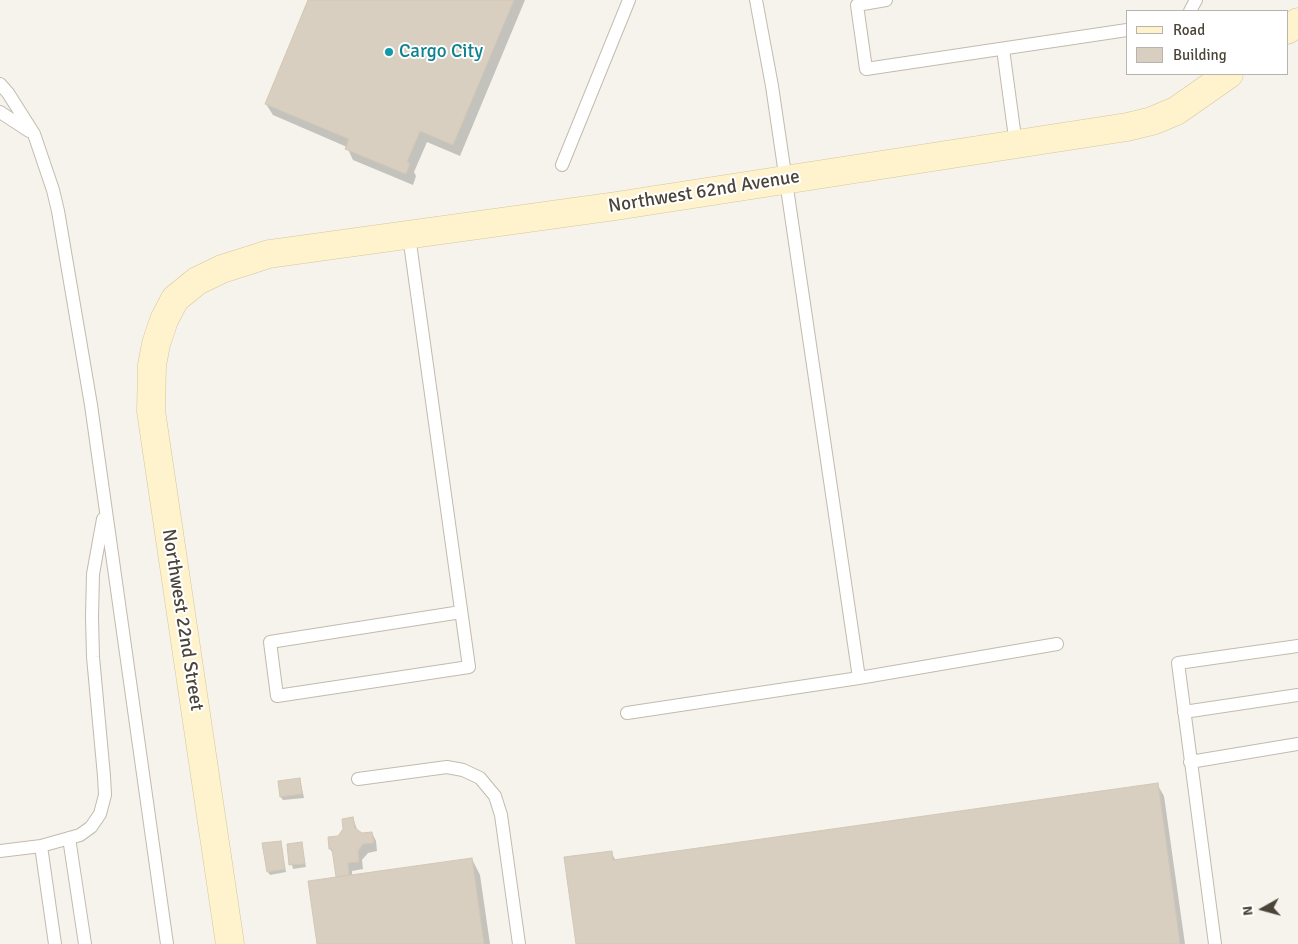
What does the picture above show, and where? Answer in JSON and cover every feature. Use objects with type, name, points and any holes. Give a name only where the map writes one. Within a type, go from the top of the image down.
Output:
[{"type":"street","name":"Northwest 62nd Avenue","points":[[175,299],[197,282],[245,260],[270,254],[409,236],[1016,145],[1152,121],[1176,111],[1228,75]]},
{"type":"street","name":"Northwest 22nd Street","points":[[175,299],[164,320],[156,344],[152,366],[151,411],[230,944]]},
{"type":"lane","points":[[562,165],[629,0]]},
{"type":"lane","points":[[756,0],[763,30],[859,678]]},
{"type":"lane","points":[[886,0],[857,5],[866,69],[1126,30]]},
{"type":"lane","points":[[1003,49],[1016,145]]},
{"type":"lane","points":[[0,84],[8,93],[34,134],[58,211],[90,396],[167,944]]},
{"type":"lane","points":[[0,112],[34,134]]},
{"type":"lane","points":[[409,236],[469,667],[277,696],[270,642],[461,612]]},
{"type":"lane","points":[[0,851],[41,846],[80,835],[91,827],[100,814],[105,795],[92,617],[93,574],[105,507]]},
{"type":"lane","points":[[627,713],[859,678],[1057,644]]},
{"type":"lane","points":[[1216,944],[1178,664],[1298,646]]},
{"type":"lane","points":[[1184,712],[1298,695]]},
{"type":"lane","points":[[1190,762],[1298,744]]},
{"type":"lane","points":[[358,778],[447,767],[463,770],[480,778],[495,796],[501,815],[519,944]]},
{"type":"lane","points":[[69,838],[85,944]]},
{"type":"lane","points":[[41,846],[54,944]]},
{"type":"building","name":"Cargo City","points":[[308,0],[514,0],[453,145],[420,131],[407,162],[410,163],[406,174],[345,149],[349,139],[265,104]]},
{"type":"building","points":[[300,778],[302,794],[280,797],[278,781]]},
{"type":"building","points":[[1158,783],[1180,944],[576,944],[564,857],[612,851],[613,860]]},
{"type":"building","points":[[353,817],[355,828],[362,833],[372,832],[374,843],[363,844],[358,851],[359,862],[348,863],[349,875],[336,877],[332,849],[329,849],[328,837],[338,836],[343,829],[342,819]]},
{"type":"building","points":[[281,841],[285,869],[267,872],[262,843]]},
{"type":"building","points":[[302,842],[305,864],[289,865],[287,844]]},
{"type":"building","points":[[472,858],[484,944],[317,944],[308,881]]},
{"type":"place","name":"Cargo City","points":[[389,52]]}]
